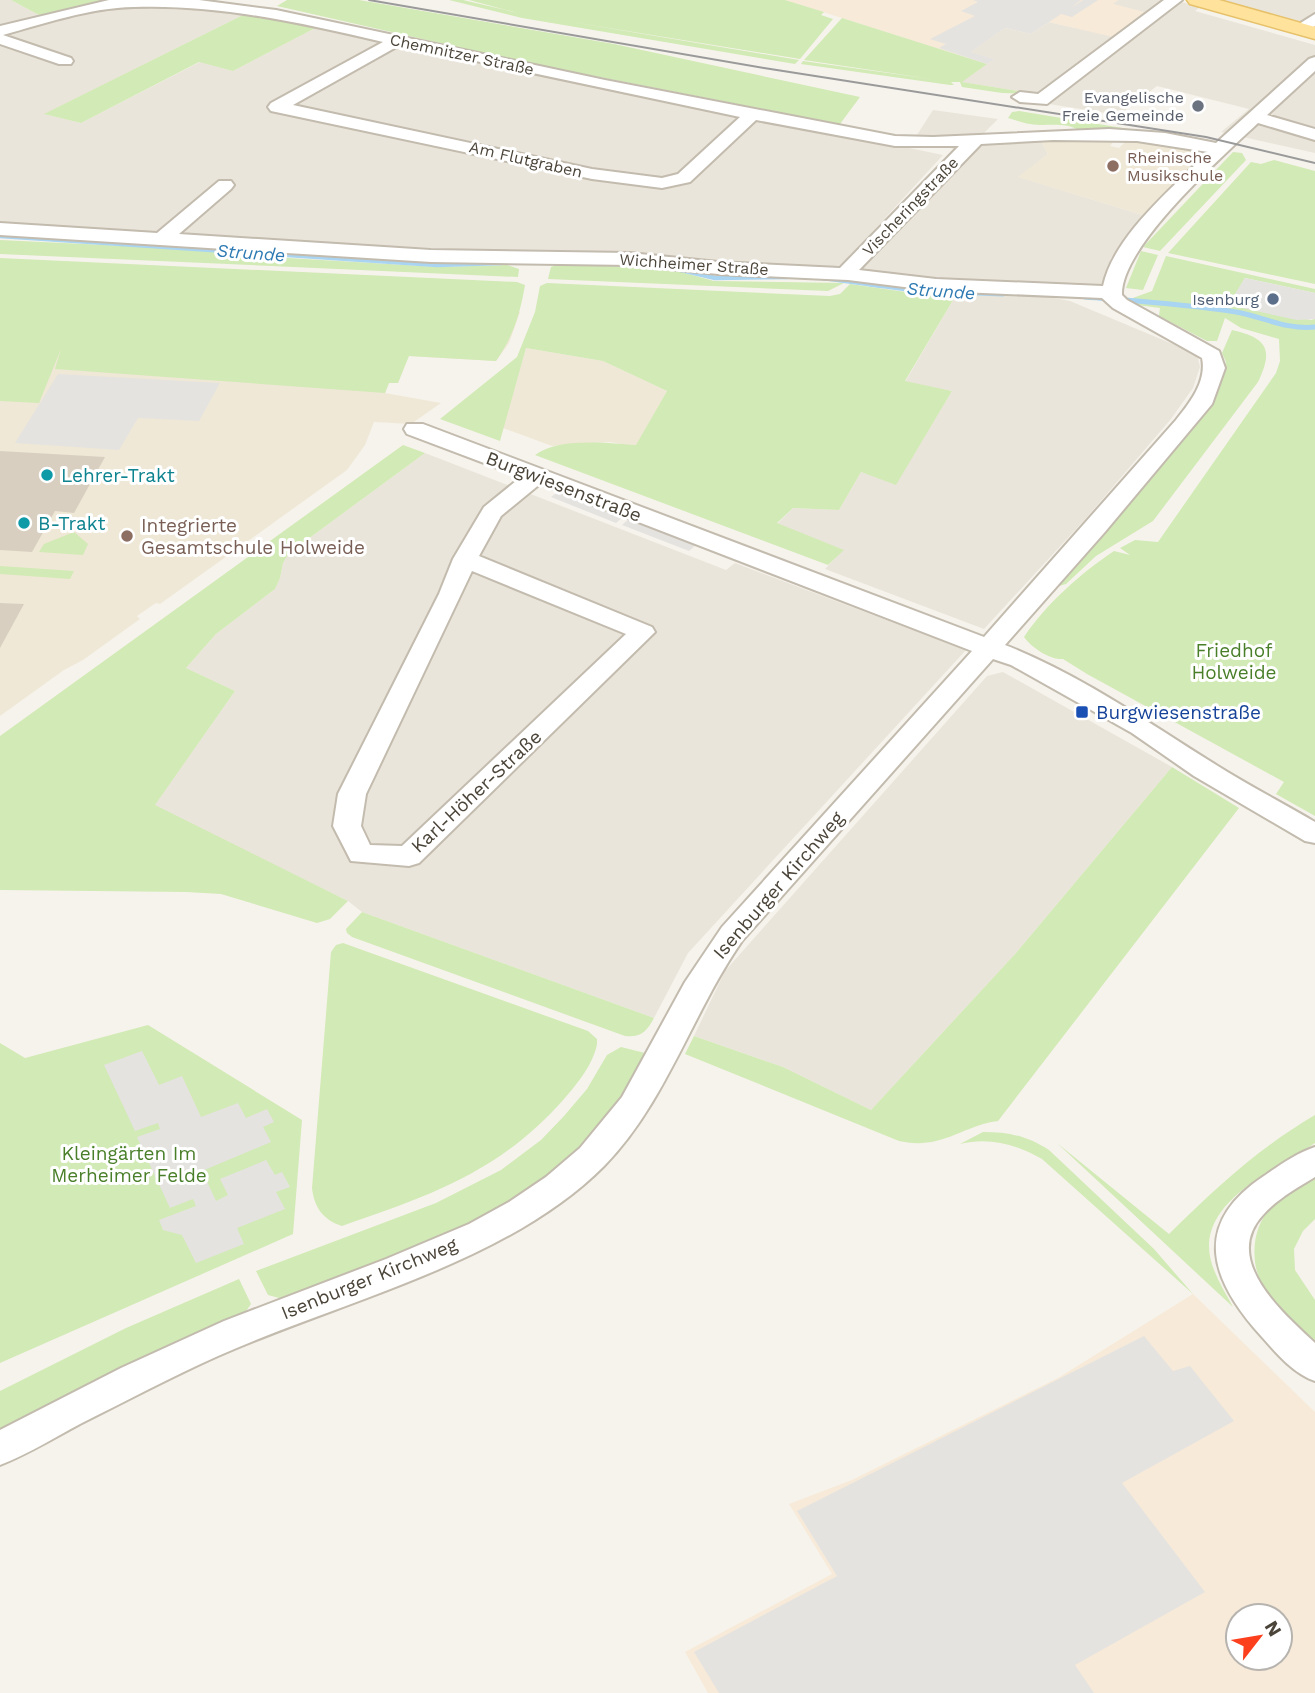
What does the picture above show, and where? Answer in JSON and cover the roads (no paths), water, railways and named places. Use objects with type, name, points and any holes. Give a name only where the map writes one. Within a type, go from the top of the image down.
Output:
[{"type":"main road","points":[[1197,0],[1310,27]]},
{"type":"street","points":[[1020,97],[1041,100],[1174,0]]},
{"type":"street","name":"Chemnitzer Straße","points":[[0,31],[90,7],[174,1],[233,5],[753,114],[895,141],[949,147],[960,153]]},
{"type":"street","points":[[0,39],[65,61]]},
{"type":"street","points":[[260,118],[398,40]]},
{"type":"street","points":[[1113,297],[1130,247],[1138,236],[1220,149],[1315,62]]},
{"type":"street","name":"Am Flutgraben","points":[[277,107],[592,174],[662,183],[684,178],[753,114]]},
{"type":"street","points":[[1255,117],[1315,135]]},
{"type":"street","name":"Chemnitzer Straße","points":[[925,143],[1122,134],[1157,137],[1220,149]]},
{"type":"street","name":"Vischeringstraße","points":[[848,274],[850,268],[960,153],[978,139]]},
{"type":"street","points":[[163,238],[225,185]]},
{"type":"street","name":"Wichheimer Straße","points":[[0,229],[436,256],[617,258],[719,268],[848,274],[936,285],[1113,297],[1206,350]]},
{"type":"street","name":"Isenburger Kirchweg","points":[[0,1448],[86,1402],[201,1348],[497,1226],[544,1196],[582,1166],[626,1118],[648,1084],[716,954],[1096,528],[1204,399],[1215,368],[1215,361],[1206,350]]},
{"type":"street","name":"Burgwiesenstraße","points":[[415,429],[1034,667],[1141,727],[1213,775],[1315,834]]},
{"type":"street","name":"Karl-Höher-Straße","points":[[465,559],[643,632],[409,856],[361,854],[347,826],[352,794],[451,594],[465,559],[492,512],[537,476]]},
{"type":"street","points":[[1315,1160],[1247,1208],[1236,1226],[1231,1249],[1236,1275],[1251,1300],[1315,1366]]},
{"type":"waterway","name":"Strunde","points":[[0,236],[437,265],[501,263]]},
{"type":"waterway","name":"Strunde","points":[[677,269],[715,278],[787,277]]},
{"type":"waterway","name":"Strunde","points":[[823,278],[883,286]]},
{"type":"waterway","name":"Strunde","points":[[870,284],[921,291],[1003,294]]},
{"type":"waterway","name":"Strunde","points":[[1085,297],[1217,309],[1285,325],[1315,327]]},
{"type":"tram line","points":[[369,0],[764,68],[1206,137],[1315,163]]},
{"type":"place","name":"Evangelische Freie Gemeinde","points":[[1198,106]]},
{"type":"place","name":"Rheinische Musikschule","points":[[1113,166]]},
{"type":"place","name":"Isenburg","points":[[1273,299]]},
{"type":"place","name":"Lehrer-Trakt","points":[[47,475]]},
{"type":"place","name":"B-Trakt","points":[[24,523]]},
{"type":"place","name":"Integrierte Gesamtschule Holweide","points":[[127,536]]},
{"type":"place","name":"Burgwiesenstraße","points":[[1082,712]]},
{"type":"park label","name":"Friedhof Holweide","points":[[1234,661]]},
{"type":"park label","name":"Kleingärten Im Merheimer Felde","points":[[129,1164]]}]
